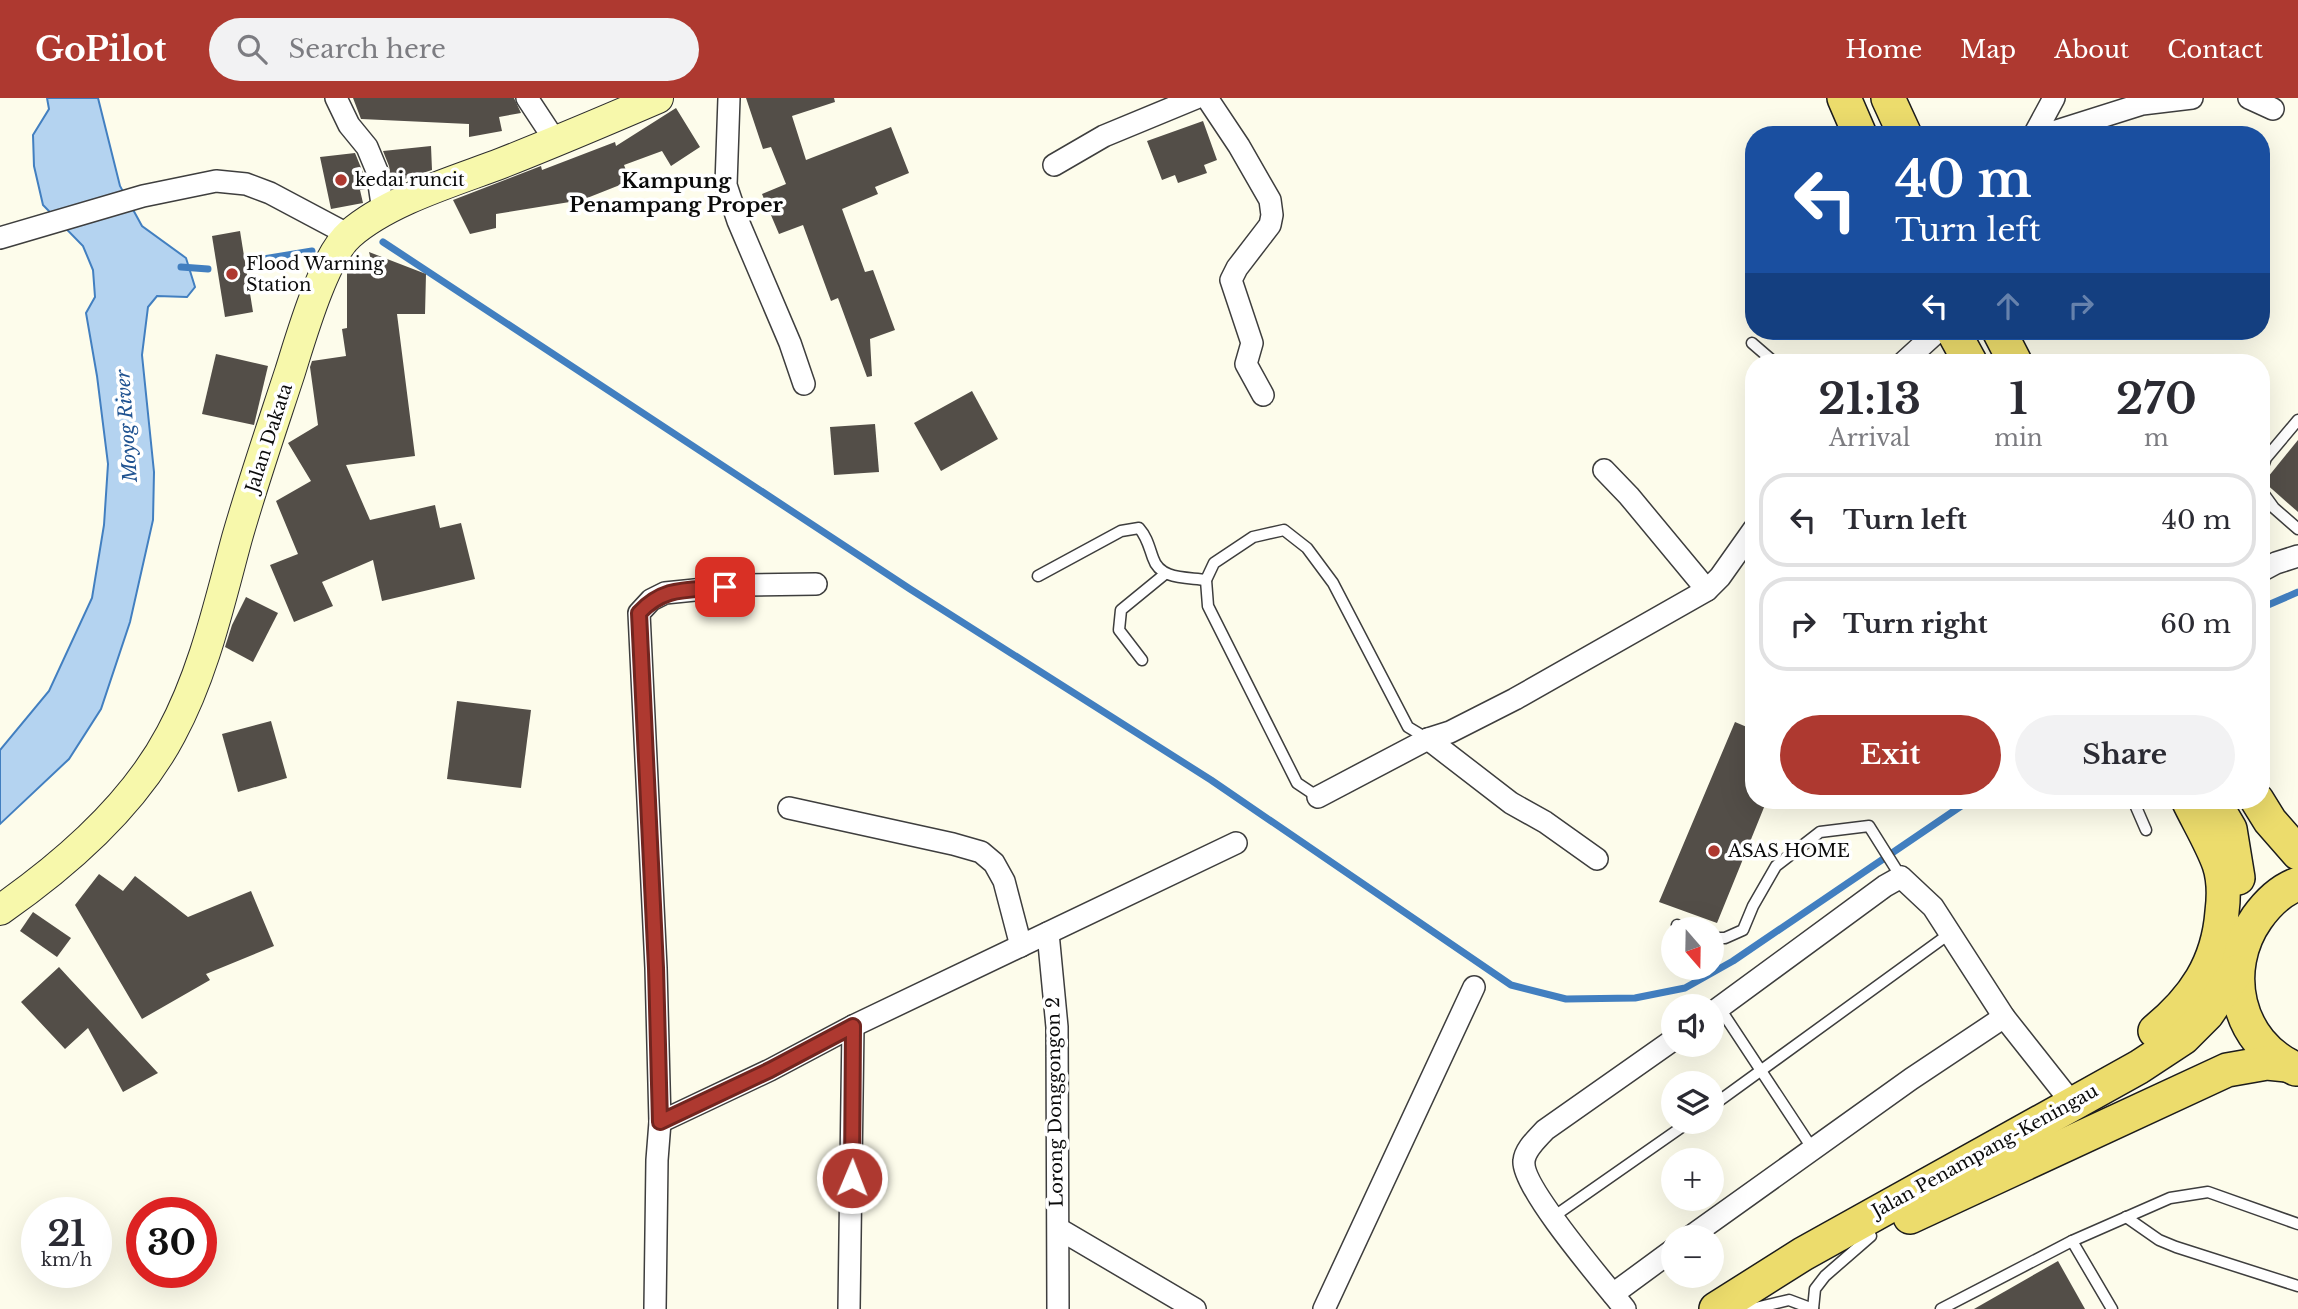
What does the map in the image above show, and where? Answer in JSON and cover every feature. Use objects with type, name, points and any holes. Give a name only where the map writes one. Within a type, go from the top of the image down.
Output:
[{"type":"main road","points":[[1844,98],[1856,126]]},
{"type":"main road","points":[[1888,98],[1901,126]]},
{"type":"main road","points":[[2270,798],[2298,830]]},
{"type":"main road","points":[[2108,1082],[2116,1059],[2156,1031],[2182,1008],[2206,974],[2220,935],[2224,890],[2219,865],[2192,809]]},
{"type":"main road","points":[[2218,809],[2230,829],[2246,933]]},
{"type":"main road","points":[[2263,809],[2298,853]]},
{"type":"main road","points":[[2292,1067],[2265,1048],[2248,1026],[2239,1000],[2236,972],[2246,933],[2266,905],[2298,884]]},
{"type":"main road","name":"Jalan Penampang-Keningau","points":[[1716,1309],[1803,1254],[2139,1067],[2183,1038],[2207,1014],[2236,972]]},
{"type":"main road","name":"Jalan Penampang-Keningau","points":[[1749,1309],[1871,1236],[2227,1070],[2267,1063],[2292,1067]]},
{"type":"street","points":[[336,98],[349,125],[368,147],[377,171],[383,211]]},
{"type":"street","points":[[527,98],[556,142]]},
{"type":"street","name":"Jalan Dakata","points":[[0,910],[43,880],[105,822],[151,767],[172,734],[200,671],[243,516],[307,319],[334,254],[349,235],[383,211],[658,98]]},
{"type":"street","points":[[729,98],[726,186],[804,384]]},
{"type":"street","points":[[1054,165],[1104,136],[1196,98]]},
{"type":"street","points":[[1208,98],[1270,200],[1272,215],[1269,225],[1231,280],[1252,343],[1246,364],[1263,395]]},
{"type":"street","points":[[2039,126],[2054,98]]},
{"type":"street","points":[[2072,126],[2142,104],[2192,98]]},
{"type":"street","points":[[2249,98],[2273,109]]},
{"type":"street","points":[[0,238],[143,196],[205,183],[246,184],[270,193],[349,235]]},
{"type":"street","points":[[1913,354],[1928,340]]},
{"type":"street","points":[[1604,470],[1707,590]]},
{"type":"street","points":[[1318,797],[1515,699],[1707,590],[1720,577],[1745,542]]},
{"type":"street","points":[[2270,566],[2298,556]]},
{"type":"street","points":[[655,1309],[660,1122],[656,968],[639,613],[651,600],[665,593],[744,585],[816,584]]},
{"type":"street","points":[[1429,740],[1511,803],[1545,822],[1597,859]]},
{"type":"street","points":[[789,808],[981,852],[994,863],[1004,881],[1020,946]]},
{"type":"street","points":[[660,1122],[770,1070],[853,1026],[1236,843]]},
{"type":"street","points":[[1724,1004],[1901,877],[1933,907],[2004,1017],[2072,1103]]},
{"type":"street","name":"Lorong Donggongon 2","points":[[1048,933],[1057,1027],[1058,1309]]},
{"type":"street","points":[[1324,1309],[1474,987]]},
{"type":"street","points":[[1706,1225],[1812,1148],[2004,1017]]},
{"type":"street","points":[[849,1309],[853,1026]]},
{"type":"street","points":[[1661,1048],[1545,1130],[1531,1144],[1523,1162],[1529,1181],[1553,1217],[1619,1302],[1661,1262]]},
{"type":"street","points":[[1059,1229],[1195,1309]]},
{"type":"lane","points":[[1752,343],[1765,354]]},
{"type":"lane","points":[[2270,453],[2298,420]]},
{"type":"lane","points":[[2270,502],[2298,529]]},
{"type":"lane","points":[[1038,576],[1121,531],[1139,528],[1146,536],[1156,566],[1165,574],[1206,580]]},
{"type":"lane","points":[[1318,797],[1297,783],[1208,606],[1206,580],[1214,563],[1253,537],[1284,530],[1307,548],[1333,583],[1408,727],[1429,740]]},
{"type":"lane","points":[[1142,660],[1119,630],[1121,610],[1165,574]]},
{"type":"lane","points":[[2137,809],[2146,830]]},
{"type":"lane","points":[[1724,938],[1743,930],[1753,905],[1776,866],[1820,832],[1870,826],[1901,877]]},
{"type":"lane","points":[[1724,1097],[1949,934]]},
{"type":"lane","points":[[1724,1021],[1812,1148]]},
{"type":"lane","points":[[1553,1217],[1672,1134]]},
{"type":"lane","points":[[1941,1309],[2072,1241],[2169,1198],[2208,1192],[2298,1224]]},
{"type":"lane","points":[[2126,1217],[2159,1240],[2176,1247],[2298,1286]]},
{"type":"lane","points":[[1749,1309],[1789,1300],[1813,1309],[1815,1289],[1825,1276],[1871,1236]]},
{"type":"lane","points":[[2072,1241],[2112,1309]]},
{"type":"water","name":"Moyog River","points":[[47,98],[98,98],[120,186],[142,226],[186,258],[195,287],[187,297],[157,296],[148,307],[142,355],[154,472],[153,520],[130,622],[101,709],[69,759],[0,824],[0,750],[49,691],[92,598],[104,525],[108,464],[86,313],[95,297],[93,270],[83,246],[43,205],[34,166],[33,135],[49,109]]},
{"type":"building","points":[[353,98],[514,98],[521,113],[499,117],[502,131],[469,137],[469,124],[361,119]]},
{"type":"building","points":[[746,98],[834,98],[835,102],[792,116],[806,160],[891,127],[909,173],[875,187],[878,194],[842,209],[865,272],[873,270],[895,330],[870,339],[872,376],[867,377],[838,298],[831,301],[803,225],[779,234],[762,194],[786,184],[771,147],[763,149]]},
{"type":"building","points":[[676,108],[700,147],[671,166],[662,151],[624,165],[630,181],[582,200],[496,214],[496,228],[470,234],[453,200],[541,166],[542,170],[615,142],[616,146]]},
{"type":"building","points":[[1203,121],[1217,160],[1204,165],[1207,173],[1178,183],[1175,175],[1162,180],[1147,141]]},
{"type":"building","points":[[431,146],[432,170],[392,183],[383,151]]},
{"type":"building","name":"kedai runcit","points":[[355,153],[364,175],[366,189],[360,190],[363,203],[331,209],[320,157]]},
{"type":"building","name":"Flood Warning Station","points":[[240,231],[253,312],[225,317],[212,236]]},
{"type":"building","points":[[369,252],[426,274],[425,314],[397,314],[415,456],[346,465],[370,520],[435,505],[440,528],[461,523],[475,579],[382,601],[373,560],[322,582],[333,606],[294,622],[270,565],[298,554],[276,501],[311,481],[288,443],[318,425],[310,367],[312,361],[346,356],[342,329],[347,328],[347,270],[372,264]]},
{"type":"building","points":[[216,354],[268,366],[254,425],[202,414]]},
{"type":"building","points":[[972,391],[998,439],[941,471],[914,423]]},
{"type":"building","points":[[875,424],[879,472],[834,475],[830,427]]},
{"type":"building","points":[[2298,440],[2298,512],[2270,487],[2270,475]]},
{"type":"building","points":[[246,597],[278,613],[253,662],[225,647]]},
{"type":"building","points":[[457,701],[531,710],[521,788],[447,779]]},
{"type":"building","points":[[271,721],[287,778],[238,792],[222,734]]},
{"type":"building","name":"ASAS HOME","points":[[1735,722],[1745,726],[1745,809],[1763,809],[1719,917],[1700,917],[1659,902]]},
{"type":"building","points":[[99,874],[123,891],[135,876],[188,917],[251,891],[274,946],[206,974],[210,980],[142,1019],[75,905]]},
{"type":"building","points":[[33,912],[71,938],[57,957],[20,931]]},
{"type":"building","points":[[59,967],[158,1073],[123,1092],[88,1028],[65,1049],[21,1002]]},
{"type":"building","points":[[2058,1261],[2085,1309],[1974,1309]]},
{"type":"waterway","points":[[383,242],[910,589],[1211,780],[1511,985],[1566,999],[1635,998],[1685,988],[1733,961],[1957,809]]},
{"type":"waterway","points":[[251,261],[312,251]]},
{"type":"waterway","points":[[181,267],[208,269]]},
{"type":"waterway","points":[[2270,604],[2298,592]]},
{"type":"place","name":"kedai runcit","points":[[341,180]]},
{"type":"place","name":"Flood Warning Station","points":[[232,274]]},
{"type":"place","name":"ASAS HOME","points":[[1714,851]]},
{"type":"district","name":"Kampung Penampang Proper","points":[[676,193]]},
{"type":"route","points":[[725,587],[665,593],[651,600],[639,613],[656,968],[660,1122],[770,1070],[853,1026],[852,1178]]}]
